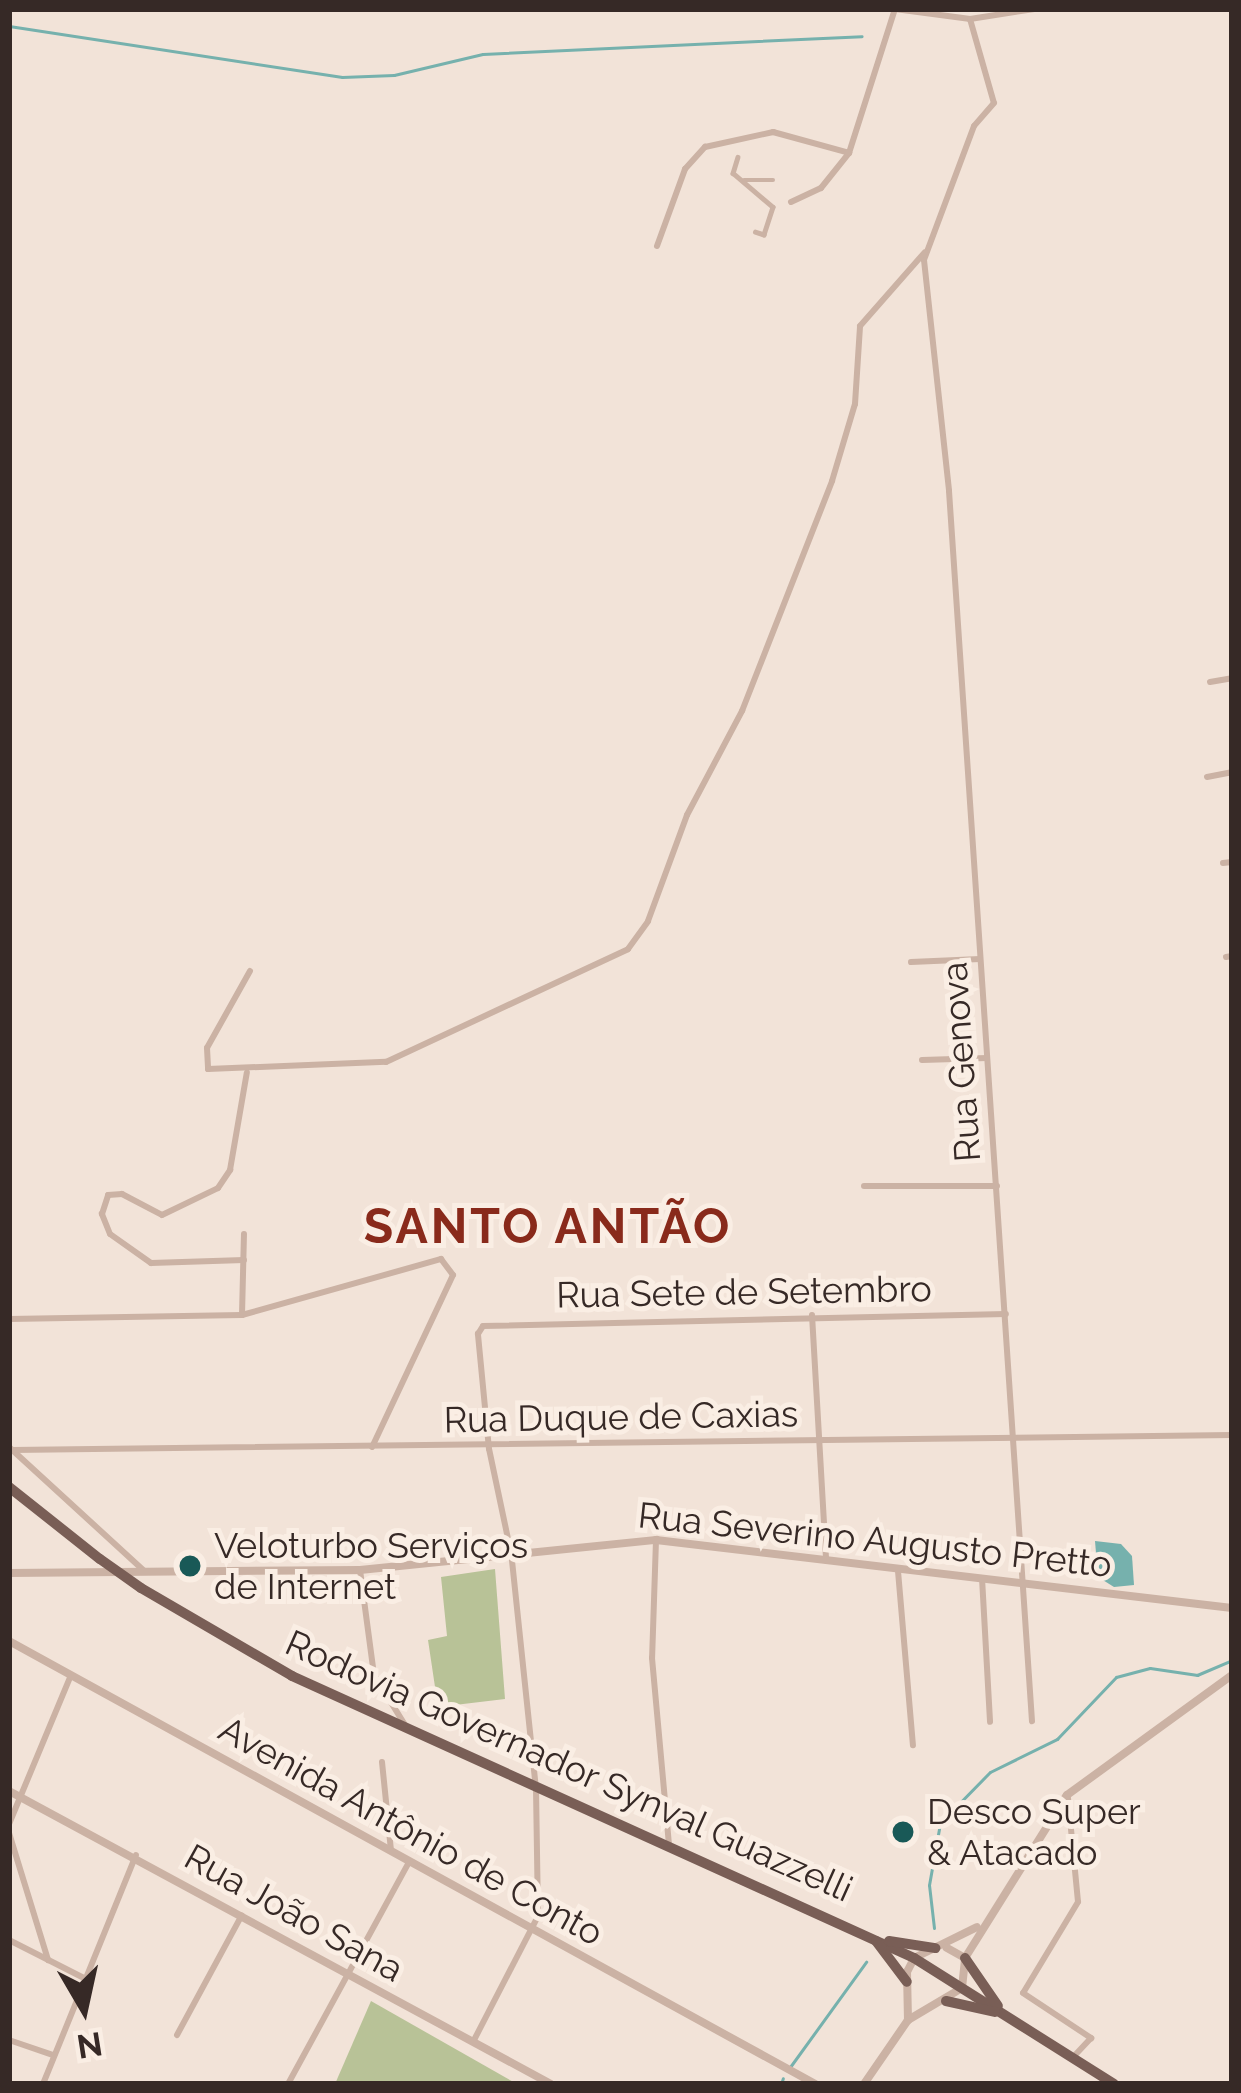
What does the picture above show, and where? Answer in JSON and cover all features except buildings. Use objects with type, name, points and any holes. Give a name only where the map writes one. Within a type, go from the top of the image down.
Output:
[{"type":"main road","name":"Rodovia Governador Synval Guazzelli","points":[[9,1487],[141,1588],[292,1676],[963,1981],[1003,2014],[1075,2054],[1114,2084]]},
{"type":"main road","points":[[874,1938],[941,1948]]},
{"type":"main road","points":[[874,1938],[909,1986]]},
{"type":"main road","points":[[965,1958],[1003,2014]]},
{"type":"main road","points":[[942,2001],[1003,2014]]},
{"type":"street","points":[[791,202],[821,188],[849,153],[895,9],[970,19],[1034,9]]},
{"type":"street","points":[[250,971],[204,1060],[216,1071],[386,1062],[424,1050],[628,949],[648,921],[687,815],[742,711],[826,498],[855,404],[860,326],[925,252],[974,126],[994,103],[970,19]]},
{"type":"street","points":[[657,246],[685,170],[705,147],[773,132],[849,153]]},
{"type":"street","points":[[739,158],[733,173],[774,204],[764,235],[755,232]]},
{"type":"street","points":[[744,184],[773,180]]},
{"type":"street","name":"Rua Genova","points":[[925,252],[940,399],[1016,1438],[1032,1721]]},
{"type":"street","points":[[1210,682],[1232,678]]},
{"type":"street","points":[[1207,777],[1232,772]]},
{"type":"street","points":[[911,962],[980,959]]},
{"type":"street","points":[[922,1060],[987,1058]]},
{"type":"street","points":[[244,1260],[151,1263],[110,1234],[102,1214],[108,1195],[122,1194],[162,1215],[218,1188],[230,1170],[247,1072]]},
{"type":"street","points":[[864,1186],[997,1186]]},
{"type":"street","points":[[242,1316],[244,1234]]},
{"type":"street","points":[[9,1319],[242,1316],[441,1259],[453,1275],[372,1447]]},
{"type":"street","name":"Rua Sete de Setembro","points":[[489,1449],[478,1334],[484,1326],[1006,1314]]},
{"type":"street","points":[[812,1315],[826,1562]]},
{"type":"street","name":"Rua Duque de Caxias","points":[[11,1449],[489,1449],[1232,1435]]},
{"type":"street","points":[[11,1449],[146,1573]]},
{"type":"street","points":[[473,2042],[538,1929],[536,1789],[512,1552],[489,1449]]},
{"type":"street","points":[[656,1540],[652,1658],[669,1845]]},
{"type":"street","name":"Rua Severino Augusto Pretto","points":[[9,1574],[360,1570],[656,1540],[1232,1608]]},
{"type":"street","points":[[360,1570],[374,1675],[405,1726]]},
{"type":"street","points":[[898,1570],[913,1744]]},
{"type":"street","points":[[982,1578],[990,1722]]},
{"type":"street","name":"Avenida Antônio de Conto","points":[[9,1640],[538,1929],[790,2079],[815,2084]]},
{"type":"street","points":[[48,1960],[9,1829],[71,1675]]},
{"type":"street","points":[[864,2084],[908,2020],[942,2001],[963,1981],[965,1958],[979,1926],[1067,1795],[1232,1675]]},
{"type":"street","points":[[382,1762],[391,1851]]},
{"type":"street","name":"Rua João Sana","points":[[9,1791],[136,1855],[344,1974],[551,2084]]},
{"type":"street","points":[[1067,1795],[1078,1902],[1023,1993],[1091,2038],[1075,2054]]},
{"type":"street","points":[[43,2084],[136,1855]]},
{"type":"street","points":[[288,2084],[409,1862]]},
{"type":"street","points":[[177,2035],[242,1915]]},
{"type":"street","points":[[908,2020],[914,1958],[979,1926]]},
{"type":"street","points":[[9,1940],[84,1978]]},
{"type":"street","points":[[941,1948],[965,1958]]},
{"type":"street","points":[[909,1986],[942,2001]]},
{"type":"street","points":[[9,2040],[53,2055]]},
{"type":"green space","points":[[495,1569],[505,1699],[438,1707],[428,1640],[447,1636],[441,1577]]},
{"type":"green space","points":[[371,2001],[517,2084],[335,2084]]},
{"type":"water","points":[[1095,1541],[1121,1544],[1132,1556],[1134,1585],[1114,1587],[1098,1577]]},
{"type":"waterway","points":[[9,26],[342,77],[394,75],[483,54],[862,36]]},
{"type":"waterway","points":[[934,1928],[929,1885],[940,1823],[990,1772],[1057,1739],[1116,1677],[1150,1668],[1197,1675],[1232,1660]]},
{"type":"waterway","points":[[790,2067],[866,1962]]},
{"type":"waterway","points":[[781,2084],[783,2078]]},
{"type":"place","name":"Veloturbo Serviços de Internet","points":[[190,1566]]},
{"type":"place","name":"Desco Super & Atacado","points":[[903,1832]]},
{"type":"district","name":"SANTO ANTÃO","points":[[548,1227]]}]
